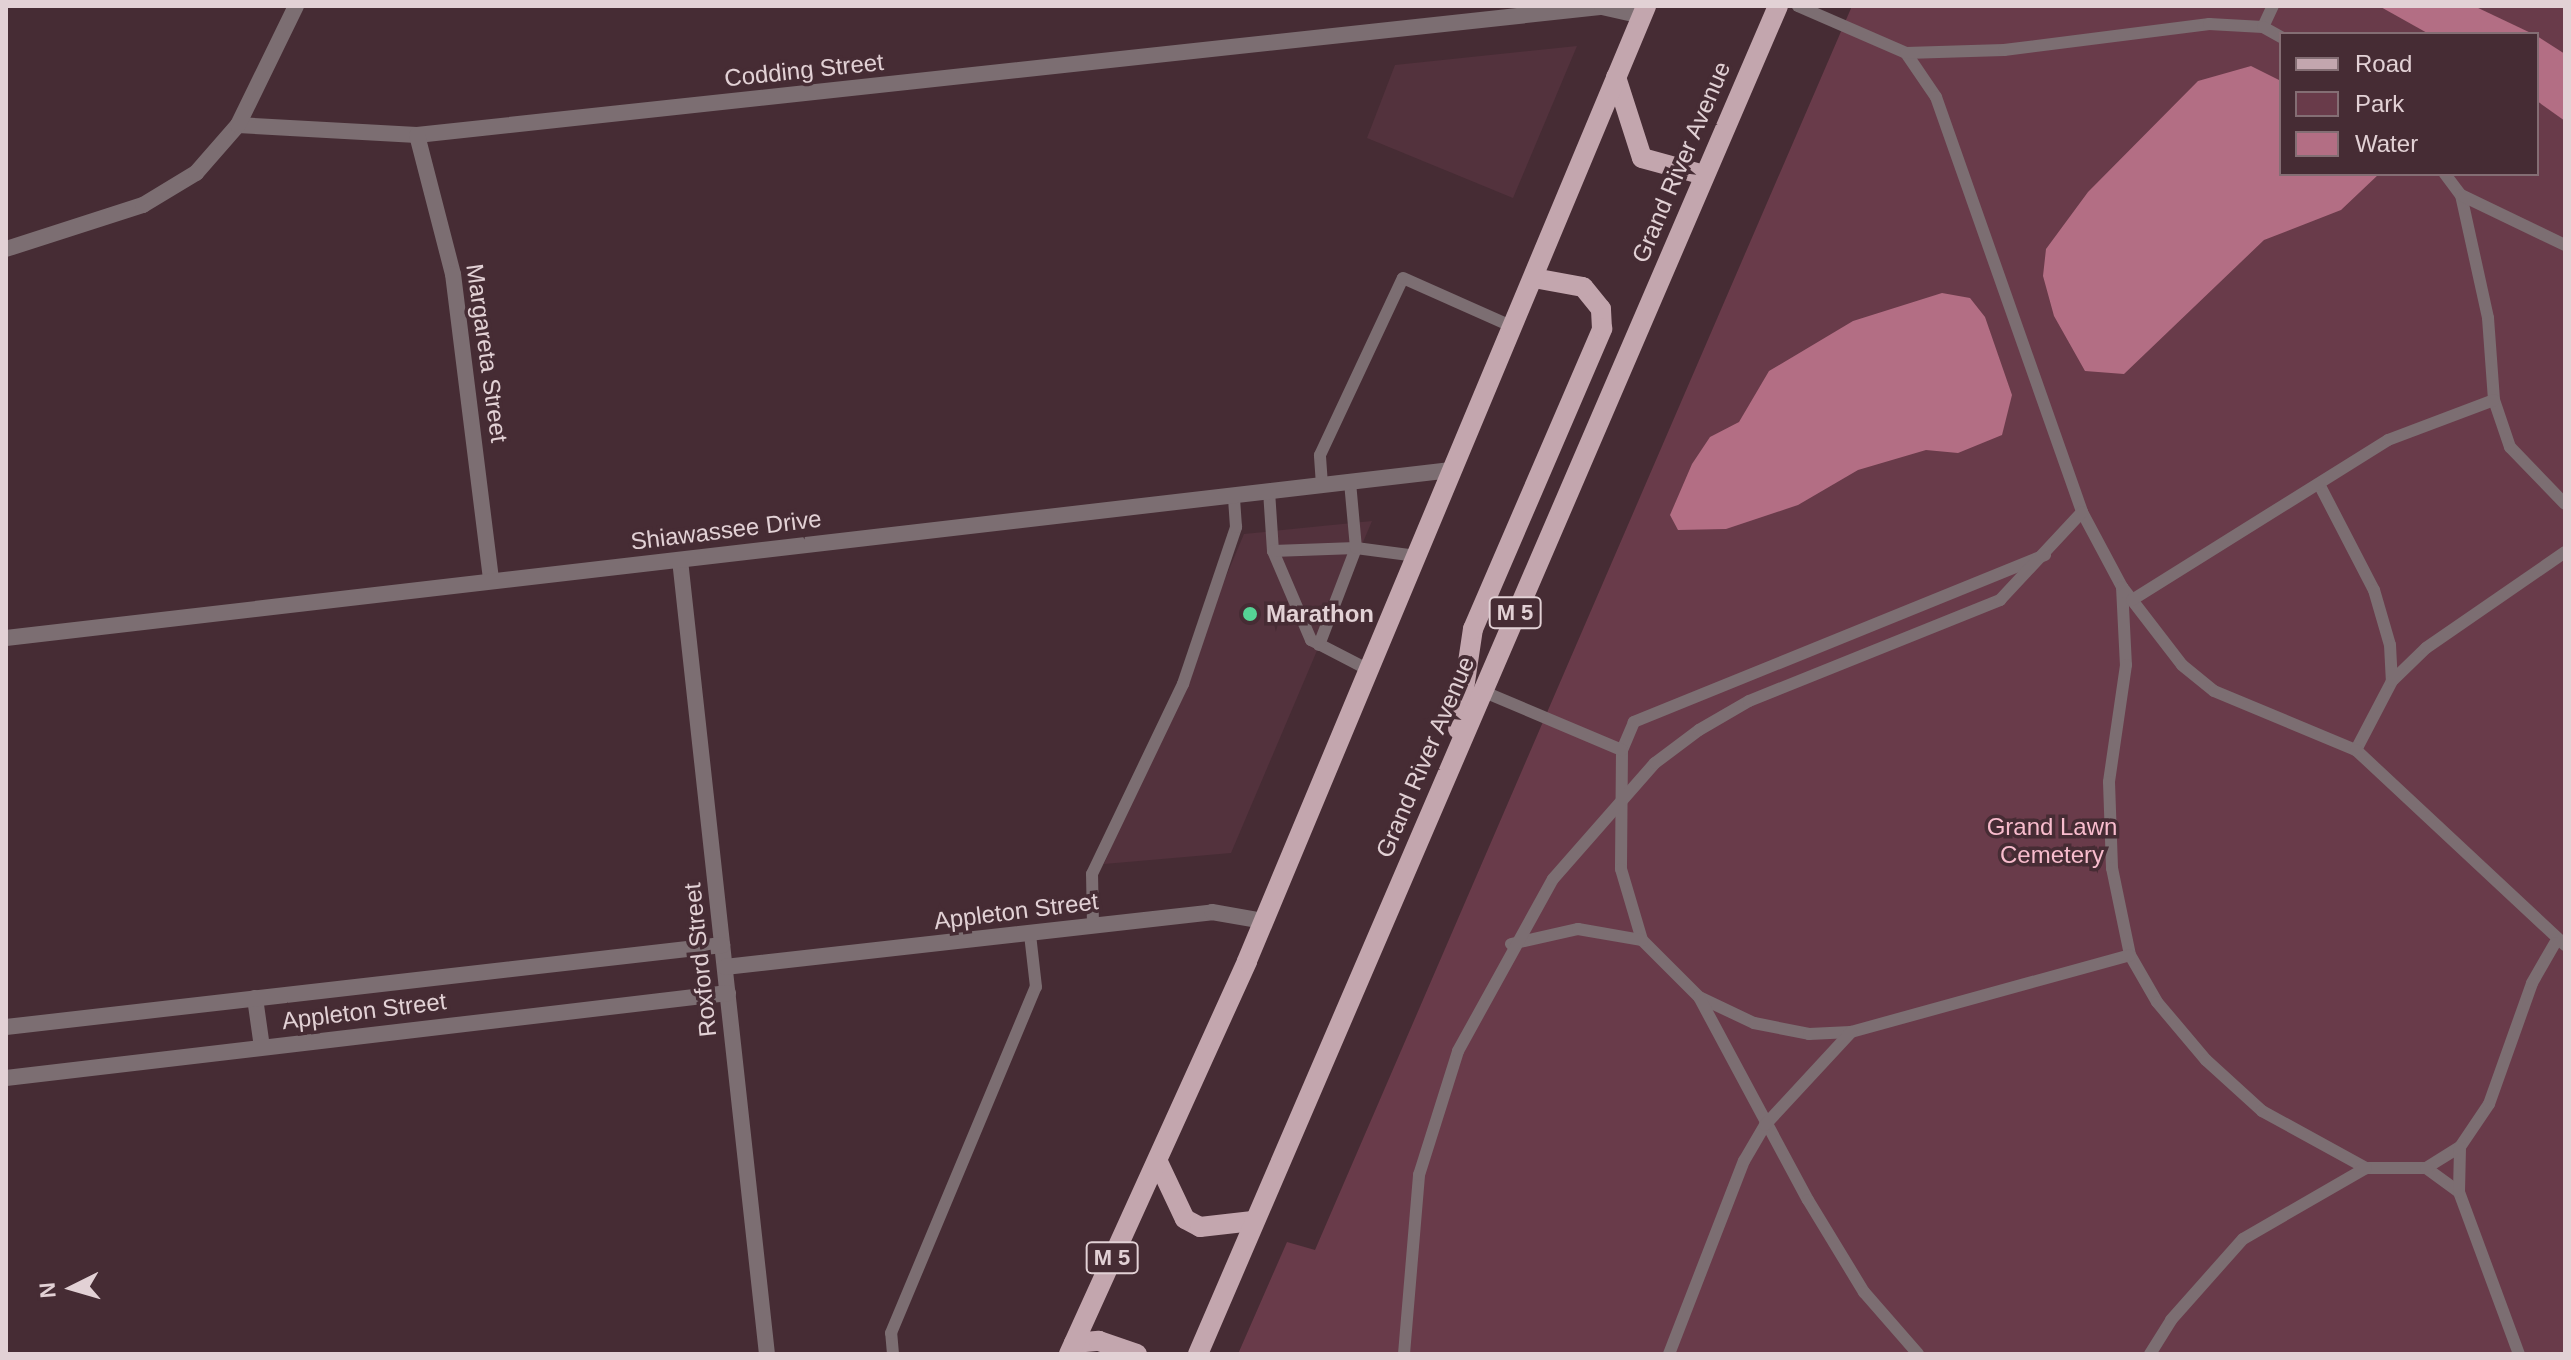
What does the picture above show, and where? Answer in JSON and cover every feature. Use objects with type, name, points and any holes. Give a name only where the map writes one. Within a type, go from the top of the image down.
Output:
[{"type":"main road","name":"Grand River Avenue","points":[[1198,1354],[1778,6]]},
{"type":"main road","name":"M 5","points":[[1071,1349],[1158,1162],[1264,921],[1644,11]]},
{"type":"main road","points":[[1616,77],[1642,158],[1704,175]]},
{"type":"main road","points":[[1454,757],[1473,629],[1602,329],[1601,309],[1583,287],[1534,278]]},
{"type":"main road","points":[[1158,1162],[1185,1219],[1200,1227],[1253,1221]]},
{"type":"main road","points":[[1071,1349],[1099,1341],[1137,1354]]},
{"type":"street","points":[[6,249],[168,193],[238,125],[296,6]]},
{"type":"street","name":"Codding Street","points":[[238,125],[313,135],[417,135],[1602,7],[1644,11]]},
{"type":"street","name":"Margareta Street","points":[[417,135],[451,261],[491,581]]},
{"type":"street","name":"Shiawassee Drive","points":[[6,638],[1451,470]]},
{"type":"street","name":"Roxford Street","points":[[680,560],[767,1354]]},
{"type":"street","name":"Appleton Street","points":[[725,967],[1212,912],[1264,921]]},
{"type":"street","name":"Appleton Street","points":[[6,1027],[722,945]]},
{"type":"street","name":"Appleton Street","points":[[6,1078],[728,993]]},
{"type":"street","points":[[255,998],[262,1047]]},
{"type":"lane","points":[[1798,6],[1906,53],[2004,50],[2143,28],[2263,27],[2279,36]]},
{"type":"lane","points":[[2263,27],[2273,6]]},
{"type":"lane","points":[[1906,53],[1936,97],[2082,512],[2122,587],[2182,665],[2214,691],[2356,750],[2433,815],[2560,944],[2532,983],[2489,1104],[2460,1147],[2426,1168],[2366,1168],[2262,1111],[2196,1049],[2130,955],[2112,868],[2109,782],[2126,665],[2122,587]]},
{"type":"lane","points":[[2447,176],[2461,195],[2488,318],[2494,400],[2510,447],[2565,504]]},
{"type":"lane","points":[[2461,195],[2565,245]]},
{"type":"lane","points":[[1322,485],[1320,455],[1403,278],[1513,327]]},
{"type":"lane","points":[[2132,600],[2388,440],[2494,400]]},
{"type":"lane","points":[[1319,645],[1356,548],[1350,482]]},
{"type":"lane","points":[[2319,484],[2374,590],[2392,681]]},
{"type":"lane","points":[[1269,491],[1273,551],[1319,645],[1369,670]]},
{"type":"lane","points":[[1093,925],[1092,874],[1183,684],[1236,527],[1234,496]]},
{"type":"lane","points":[[1404,1354],[1419,1175],[1458,1051],[1511,944],[1553,879],[1655,763],[1749,701],[2000,600],[2082,512]]},
{"type":"lane","points":[[1273,551],[1356,548],[1416,556]]},
{"type":"lane","points":[[2356,750],[2392,681],[2426,648],[2565,552]]},
{"type":"lane","points":[[1918,1354],[1864,1292],[1765,1125],[1699,997],[1642,940],[1621,869],[1622,750],[1634,722],[1664,705],[2045,555]]},
{"type":"lane","points":[[1482,691],[1622,750]]},
{"type":"lane","points":[[1511,944],[1578,929],[1642,940]]},
{"type":"lane","points":[[893,1354],[891,1333],[1036,987],[1030,934]]},
{"type":"lane","points":[[1699,997],[1754,1023],[1809,1034],[1851,1032],[2130,955]]},
{"type":"lane","points":[[1669,1354],[1765,1125],[1851,1032]]},
{"type":"lane","points":[[2460,1147],[2459,1192],[2519,1354]]},
{"type":"lane","points":[[2150,1354],[2171,1320],[2243,1239],[2366,1168]]},
{"type":"lane","points":[[2426,1168],[2459,1192]]},
{"type":"shaded area","points":[[1577,46],[1513,198],[1367,138],[1395,65]]},
{"type":"shaded area","points":[[1372,521],[1231,853],[1104,864],[1244,534]]},
{"type":"green space","name":"Grand Lawn Cemetery","points":[[1852,6],[2565,6],[2565,1354],[1238,1354],[1287,1242],[1315,1250]]},
{"type":"water","points":[[2379,6],[2474,6],[2529,32],[2425,32]]},
{"type":"water","points":[[2539,37],[2565,54],[2565,121],[2539,102]]},
{"type":"water","points":[[2251,66],[2279,80],[2279,176],[2377,176],[2341,210],[2264,240],[2124,374],[2085,371],[2054,316],[2043,276],[2046,249],[2088,192],[2198,81]]},
{"type":"water","points":[[1942,293],[1970,298],[1985,317],[2012,395],[2002,435],[1958,453],[1926,450],[1858,470],[1798,505],[1726,529],[1678,530],[1670,515],[1692,464],[1710,437],[1739,422],[1769,371],[1853,321]]},
{"type":"place","name":"Marathon","points":[[1250,614]]}]
